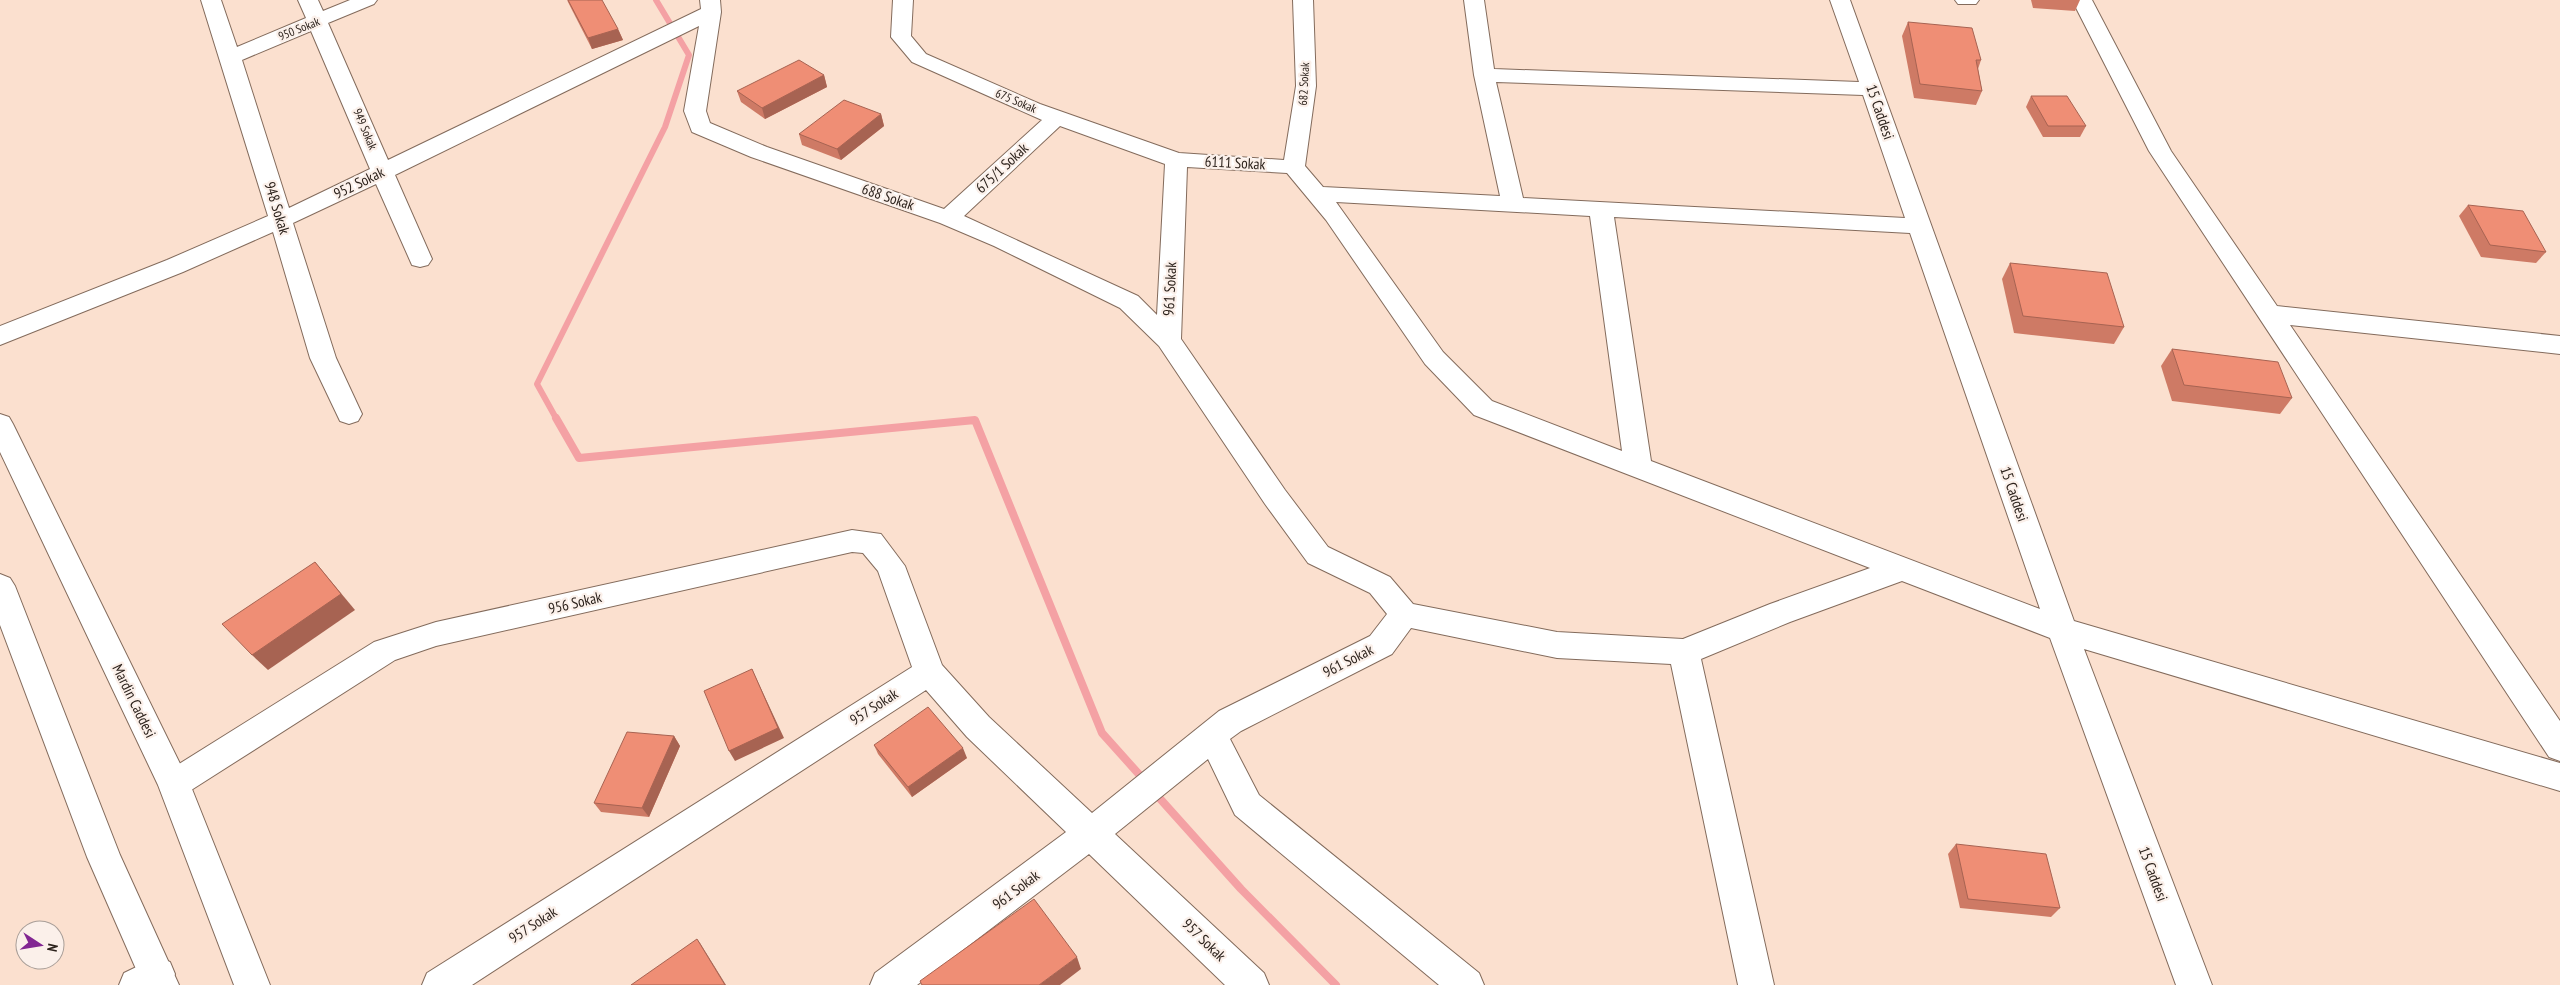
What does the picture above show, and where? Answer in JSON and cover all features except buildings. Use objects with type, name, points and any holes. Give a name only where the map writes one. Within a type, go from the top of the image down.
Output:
[{"type":"main road","name":"948 Sokak","points":[[211,0],[231,57],[323,358],[349,414]]},
{"type":"main road","name":"949 Sokak","points":[[308,0],[420,259]]},
{"type":"main road","name":"950 Sokak","points":[[231,57],[367,0]]},
{"type":"main road","name":"675 Sokak","points":[[903,0],[901,37],[919,58],[1032,109],[1176,160]]},
{"type":"main road","name":"682 Sokak","points":[[1294,166],[1306,86],[1303,0]]},
{"type":"main road","points":[[1474,0],[1484,75],[1513,204]]},
{"type":"main road","name":"15 Caddesi","points":[[1840,0],[2062,630],[2194,985]]},
{"type":"main road","points":[[2082,0],[2160,151],[2560,747]]},
{"type":"main road","name":"952 Sokak","points":[[0,336],[175,266],[310,207],[686,24],[711,6]]},
{"type":"main road","name":"688 Sokak","points":[[711,6],[695,111],[700,127],[759,152],[948,218],[1002,241],[1130,302],[1168,340]]},
{"type":"main road","points":[[1484,75],[1872,89]]},
{"type":"main road","name":"675/1 Sokak","points":[[948,218],[1056,118]]},
{"type":"main road","name":"6111 Sokak","points":[[1176,160],[1294,166]]},
{"type":"main road","name":"961 Sokak","points":[[1168,340],[1176,160]]},
{"type":"main road","points":[[1294,166],[1317,194],[1434,358],[1483,408],[2062,630],[2560,777]]},
{"type":"main road","points":[[1317,194],[1920,226]]},
{"type":"main road","points":[[1600,209],[1638,467]]},
{"type":"main road","points":[[2269,314],[2560,345]]},
{"type":"main road","points":[[1168,340],[1318,555],[1380,585],[1404,614],[1557,645],[1684,652],[1780,613],[1901,569]]},
{"type":"main road","name":"Mardin Caddesi","points":[[0,424],[174,784],[252,985]]},
{"type":"main road","name":"956 Sokak","points":[[174,784],[385,651],[436,634],[852,541],[871,542],[891,566],[929,672]]},
{"type":"main road","points":[[0,586],[152,981]]},
{"type":"main road","name":"961 Sokak","points":[[888,985],[1092,833],[1230,721],[1380,645],[1404,614]]},
{"type":"main road","points":[[1684,652],[1756,985]]},
{"type":"main road","name":"957 Sokak","points":[[440,985],[929,672],[978,727],[1251,985]]},
{"type":"main road","points":[[1203,742],[1246,805],[1466,985]]},
{"type":"waterway","points":[[557,420],[537,384],[665,127],[689,55],[656,0]]},
{"type":"waterway","points":[[556,418],[579,458],[975,420],[1102,733],[1145,781]]},
{"type":"waterway","points":[[1154,792],[1241,889],[1336,985]]}]
